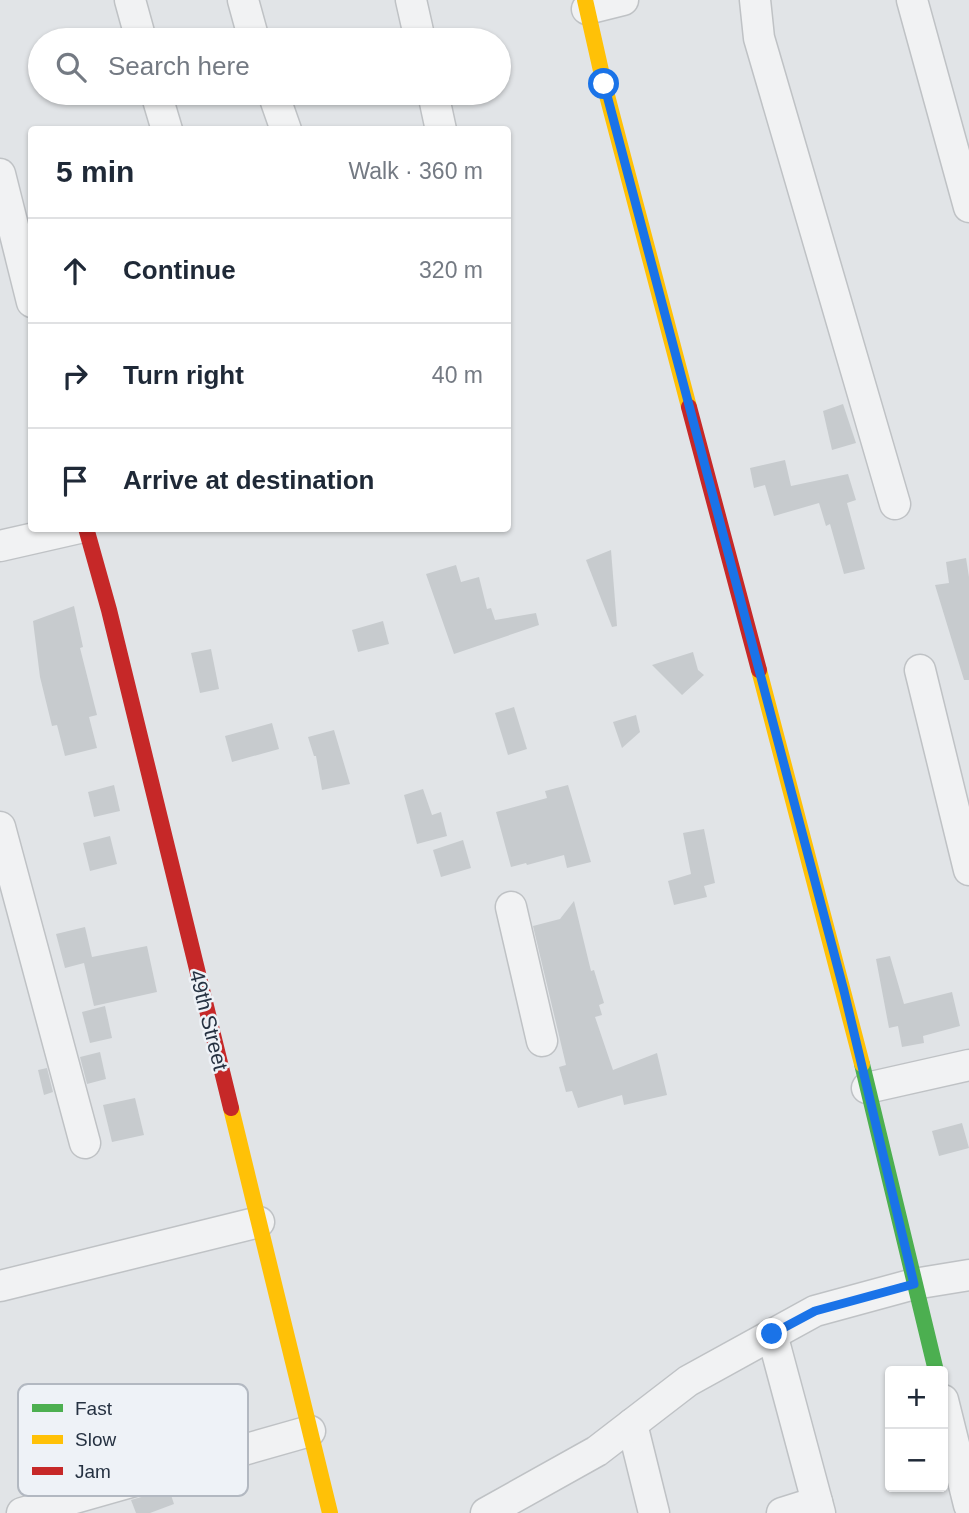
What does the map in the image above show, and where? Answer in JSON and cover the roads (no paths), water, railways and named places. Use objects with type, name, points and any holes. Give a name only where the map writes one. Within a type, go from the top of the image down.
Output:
[{"type":"street","points":[[130,0],[138,28]]},
{"type":"street","points":[[243,0],[251,28]]},
{"type":"street","points":[[411,0],[417,28]]},
{"type":"street","points":[[623,0],[586,5],[604,84],[812,869],[935,1366]]},
{"type":"street","points":[[755,0],[759,38],[895,504]]},
{"type":"street","points":[[912,0],[969,207]]},
{"type":"street","points":[[160,105],[166,126]]},
{"type":"street","points":[[277,105],[285,126]]},
{"type":"street","points":[[436,105],[440,126]]},
{"type":"street","points":[[0,174],[28,286]]},
{"type":"street","points":[[0,547],[62,532]]},
{"type":"street","name":"49th Street","points":[[87,532],[112,623],[330,1513]]},
{"type":"street","points":[[920,670],[969,870]]},
{"type":"street","points":[[0,827],[85,1143]]},
{"type":"street","points":[[511,908],[542,1041]]},
{"type":"street","points":[[867,1088],[969,1065]]},
{"type":"street","points":[[0,1286],[258,1222]]},
{"type":"street","points":[[486,1513],[597,1451],[688,1381],[815,1311],[914,1284],[969,1275]]},
{"type":"street","points":[[772,1334],[819,1508],[782,1513]]},
{"type":"street","points":[[948,1420],[969,1505]]},
{"type":"street","points":[[632,1424],[654,1513]]},
{"type":"street","points":[[248,1449],[310,1431]]},
{"type":"street","points":[[22,1513],[82,1496]]}]
